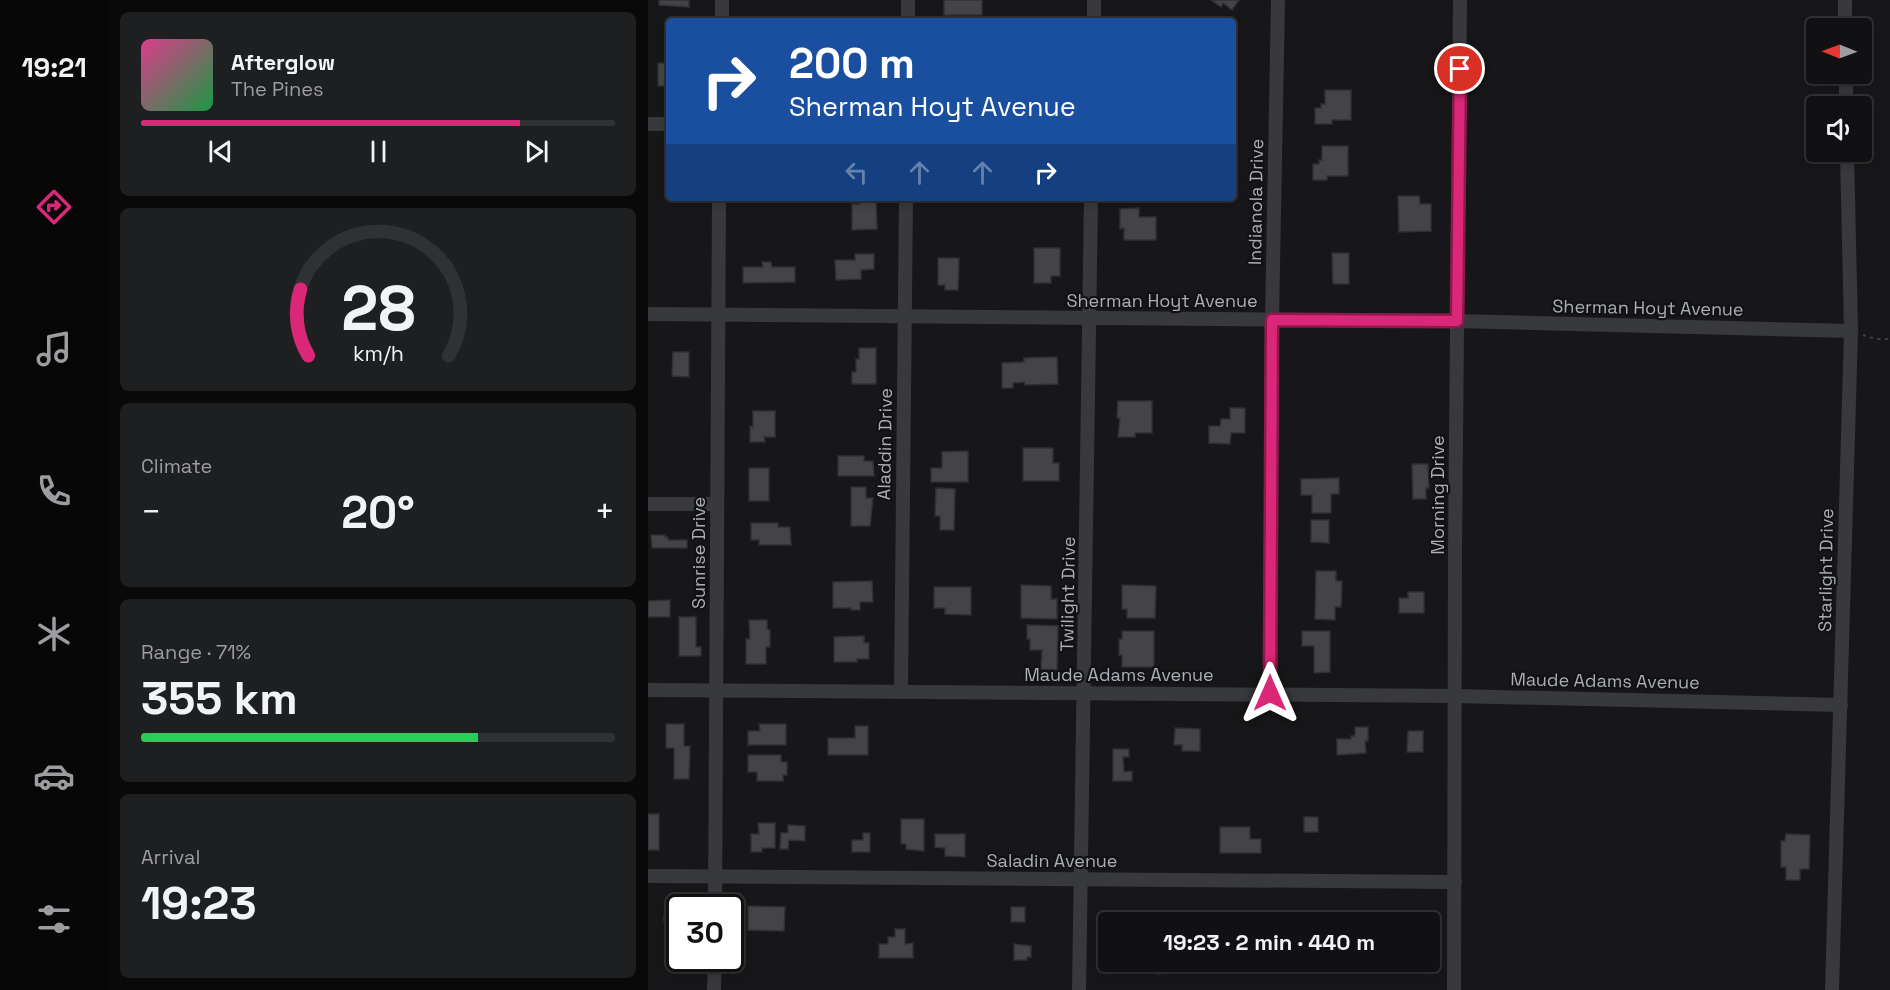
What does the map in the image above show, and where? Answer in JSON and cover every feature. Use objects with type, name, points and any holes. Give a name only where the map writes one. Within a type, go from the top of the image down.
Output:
[{"type":"street","points":[[722,0],[722,18]]},
{"type":"street","points":[[908,0],[908,18]]},
{"type":"street","points":[[1094,0],[1094,18]]},
{"type":"street","name":"Indianola Drive","points":[[1270,693],[1272,320],[1278,0]]},
{"type":"street","name":"Morning Drive","points":[[1454,990],[1460,0]]},
{"type":"street","points":[[1845,0],[1845,18]]},
{"type":"street","points":[[648,124],[666,124]]},
{"type":"street","name":"Starlight Drive","points":[[1832,990],[1851,331],[1847,162]]},
{"type":"street","name":"Sunrise Drive","points":[[715,894],[719,201]]},
{"type":"street","name":"Aladdin Drive","points":[[901,691],[906,201]]},
{"type":"street","name":"Twilight Drive","points":[[1078,990],[1091,201]]},
{"type":"street","name":"Sherman Hoyt Avenue","points":[[648,314],[1457,321],[1851,331]]},
{"type":"street","points":[[648,504],[716,504]]},
{"type":"street","name":"Maude Adams Avenue","points":[[648,690],[1270,693],[1841,705]]},
{"type":"street","name":"Saladin Avenue","points":[[648,876],[1455,882]]},
{"type":"street","points":[[714,990],[715,972]]},
{"type":"path","points":[[1851,331],[1875,339],[1890,339]]},
{"type":"building","points":[[659,0],[689,0],[689,7],[659,5]]},
{"type":"building","points":[[944,0],[982,0],[982,15],[944,15]]},
{"type":"building","points":[[1211,0],[1239,0],[1232,10],[1223,3],[1221,7]]},
{"type":"building","points":[[658,63],[666,63],[666,86],[658,86]]},
{"type":"building","points":[[1325,90],[1351,90],[1351,120],[1332,120],[1332,124],[1315,124],[1315,108],[1321,108],[1321,104],[1325,104]]},
{"type":"building","points":[[1322,146],[1348,146],[1348,176],[1327,176],[1327,180],[1313,180],[1313,164],[1319,164],[1319,160],[1322,160]]},
{"type":"building","points":[[1398,196],[1419,196],[1420,204],[1431,204],[1431,231],[1399,232]]},
{"type":"building","points":[[860,201],[876,201],[877,229],[852,230],[852,204],[860,204]]},
{"type":"building","points":[[1139,208],[1139,217],[1156,217],[1156,240],[1124,240],[1124,228],[1120,229],[1120,209]]},
{"type":"building","points":[[1034,248],[1060,248],[1060,276],[1051,276],[1051,283],[1034,283]]},
{"type":"building","points":[[1332,253],[1349,253],[1349,284],[1333,284]]},
{"type":"building","points":[[855,254],[874,254],[874,269],[861,270],[861,279],[836,280],[835,260],[855,260]]},
{"type":"building","points":[[938,258],[959,258],[958,290],[945,290],[945,285],[938,285]]},
{"type":"building","points":[[762,262],[771,262],[772,267],[795,267],[795,282],[743,283],[743,267],[763,267]]},
{"type":"building","points":[[859,348],[876,348],[876,384],[852,384],[852,372],[856,372]]},
{"type":"building","points":[[673,352],[689,352],[689,377],[672,376]]},
{"type":"building","points":[[1057,357],[1058,384],[1025,385],[1024,382],[1013,383],[1013,388],[1002,388],[1002,363],[1024,362],[1024,358]]},
{"type":"building","points":[[1118,401],[1152,401],[1152,433],[1135,433],[1135,437],[1118,437],[1120,418],[1117,418]]},
{"type":"building","points":[[1230,408],[1245,408],[1245,433],[1231,433],[1230,444],[1209,443],[1209,426],[1220,426],[1221,419],[1230,419]]},
{"type":"building","points":[[753,411],[775,411],[775,437],[764,437],[765,442],[750,442]]},
{"type":"building","points":[[1023,448],[1053,448],[1053,463],[1059,463],[1059,481],[1023,481]]},
{"type":"building","points":[[968,451],[968,482],[931,482],[931,468],[942,468],[942,452]]},
{"type":"building","points":[[838,456],[864,456],[864,461],[873,461],[874,476],[838,476]]},
{"type":"building","points":[[1412,464],[1428,464],[1429,488],[1426,488],[1426,499],[1413,499]]},
{"type":"building","points":[[749,468],[769,468],[769,501],[749,501]]},
{"type":"building","points":[[1339,478],[1339,494],[1331,494],[1331,513],[1312,513],[1312,495],[1301,495],[1301,479]]},
{"type":"building","points":[[851,487],[866,487],[866,498],[873,498],[870,526],[851,526]]},
{"type":"building","points":[[936,488],[955,489],[954,530],[940,530],[940,516],[935,516]]},
{"type":"building","points":[[1311,520],[1329,520],[1329,543],[1311,542]]},
{"type":"building","points":[[751,523],[778,523],[778,527],[790,527],[791,545],[759,545],[759,540],[751,540]]},
{"type":"building","points":[[651,535],[665,535],[668,540],[687,540],[687,548],[652,548]]},
{"type":"building","points":[[1316,571],[1336,571],[1336,581],[1342,581],[1341,607],[1335,607],[1335,620],[1315,619]]},
{"type":"building","points":[[872,581],[873,602],[860,602],[860,610],[833,608],[833,582]]},
{"type":"building","points":[[1021,585],[1051,586],[1051,599],[1057,599],[1057,619],[1021,618]]},
{"type":"building","points":[[1122,585],[1156,586],[1155,618],[1127,618],[1127,609],[1122,609]]},
{"type":"building","points":[[934,587],[971,587],[971,615],[945,614],[945,608],[934,608]]},
{"type":"building","points":[[1408,592],[1424,592],[1424,613],[1399,613],[1399,598],[1408,598]]},
{"type":"building","points":[[670,600],[670,617],[648,617],[648,601]]},
{"type":"building","points":[[679,617],[696,617],[696,647],[701,647],[701,656],[679,656]]},
{"type":"building","points":[[749,620],[767,620],[767,629],[770,630],[770,647],[766,647],[766,664],[746,664],[746,639],[750,639]]},
{"type":"building","points":[[1027,625],[1058,626],[1057,670],[1041,669],[1042,650],[1030,650]]},
{"type":"building","points":[[1122,631],[1154,631],[1154,667],[1122,667],[1119,639],[1122,639]]},
{"type":"building","points":[[1302,631],[1330,631],[1330,672],[1314,673],[1314,646],[1302,646]]},
{"type":"building","points":[[864,636],[864,643],[869,643],[869,659],[857,659],[857,662],[834,662],[834,637]]},
{"type":"building","points":[[666,724],[684,724],[684,746],[690,746],[689,779],[674,779],[674,748],[666,748]]},
{"type":"building","points":[[759,724],[786,724],[786,745],[748,745],[748,731],[760,731]]},
{"type":"building","points":[[855,726],[868,726],[868,755],[828,755],[828,738],[855,738]]},
{"type":"building","points":[[1355,727],[1368,727],[1368,741],[1365,741],[1366,753],[1337,755],[1337,739],[1351,739],[1351,736],[1355,736]]},
{"type":"building","points":[[1175,728],[1200,729],[1200,751],[1182,751],[1182,745],[1174,745]]},
{"type":"building","points":[[1408,731],[1423,731],[1423,752],[1407,752]]},
{"type":"building","points":[[1113,749],[1129,749],[1129,757],[1123,757],[1124,772],[1132,771],[1132,781],[1113,781]]},
{"type":"building","points":[[748,755],[781,755],[781,762],[787,762],[787,775],[783,775],[783,781],[757,781],[757,772],[748,772]]},
{"type":"building","points":[[648,814],[659,814],[659,850],[648,850]]},
{"type":"building","points":[[1304,817],[1318,817],[1318,832],[1304,832]]},
{"type":"building","points":[[901,819],[924,819],[924,851],[906,849],[906,844],[901,844]]},
{"type":"building","points":[[758,823],[775,823],[775,848],[762,848],[762,852],[751,852],[751,834],[759,834]]},
{"type":"building","points":[[788,825],[805,826],[805,841],[789,840],[788,849],[780,849],[781,833],[788,833]]},
{"type":"building","points":[[1220,827],[1250,827],[1250,839],[1261,839],[1261,853],[1220,853]]},
{"type":"building","points":[[863,833],[870,833],[870,852],[852,852],[852,840],[863,840]]},
{"type":"building","points":[[935,834],[965,834],[965,857],[945,856],[945,848],[935,847]]},
{"type":"building","points":[[1786,834],[1810,835],[1809,869],[1800,869],[1800,880],[1786,880],[1786,867],[1781,867],[1781,841],[1785,841]]},
{"type":"building","points":[[748,906],[785,907],[784,931],[748,930]]},
{"type":"building","points":[[1011,907],[1025,907],[1025,922],[1011,922]]},
{"type":"building","points":[[895,929],[905,929],[905,944],[913,943],[913,958],[879,958],[879,944],[888,944],[888,937],[895,937]]},
{"type":"building","points":[[1014,944],[1031,946],[1031,957],[1027,957],[1027,960],[1014,960]]},
{"type":"route","points":[[1270,693],[1272,320],[1457,321],[1460,69]]}]
